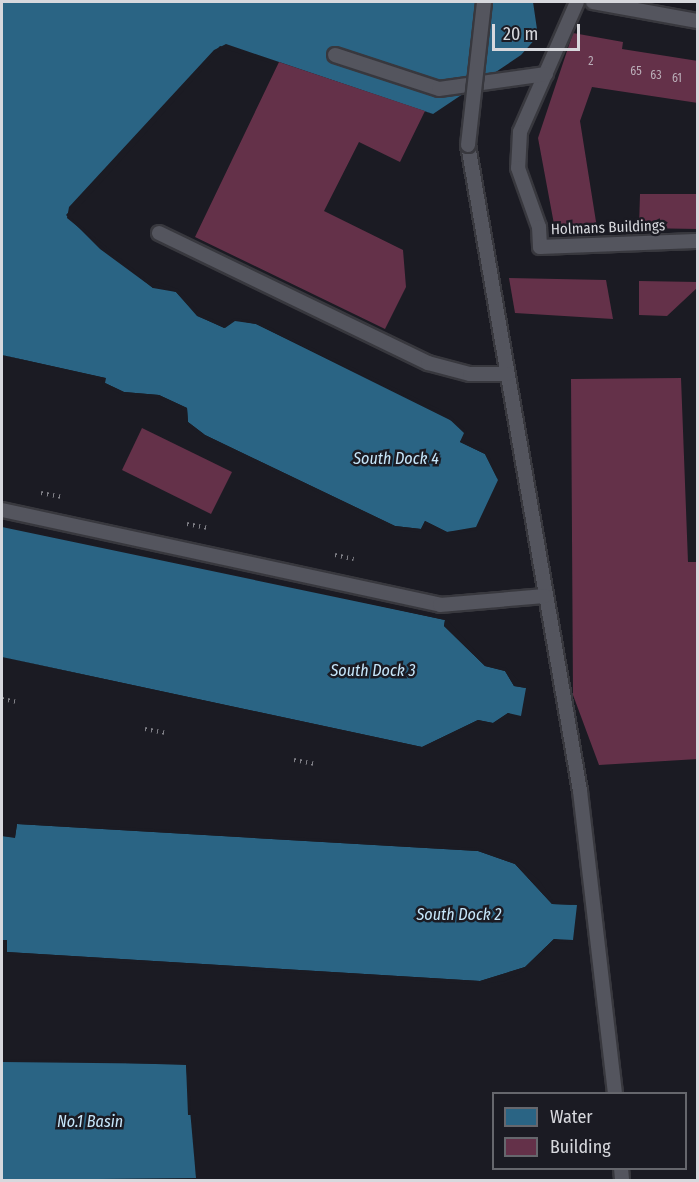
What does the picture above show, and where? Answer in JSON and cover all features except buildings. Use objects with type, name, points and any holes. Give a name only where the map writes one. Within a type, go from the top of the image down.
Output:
[{"type":"lane","points":[[484,2],[468,145],[581,802],[615,1092]]},
{"type":"lane","points":[[335,55],[439,89],[546,74],[578,2]]},
{"type":"lane","points":[[593,2],[698,21]]},
{"type":"lane","name":"Holmans Buildings","points":[[546,74],[520,132],[518,168],[539,227],[540,247],[698,241]]},
{"type":"lane","points":[[159,233],[428,363],[470,374],[507,374]]},
{"type":"lane","points":[[2,510],[440,605],[544,596]]},
{"type":"path","points":[[41,493],[61,497]]},
{"type":"path","points":[[187,524],[207,528]]},
{"type":"path","points":[[335,555],[354,559]]},
{"type":"path","points":[[2,699],[17,702]]},
{"type":"path","points":[[145,729],[165,733]]},
{"type":"path","points":[[294,760],[314,764]]},
{"type":"water","name":"South Dock 4","points":[[2,2],[533,2],[538,36],[521,55],[433,114],[220,46],[66,215],[100,249],[153,288],[176,292],[198,316],[224,328],[235,320],[256,324],[454,422],[465,433],[460,442],[485,454],[498,480],[476,527],[447,532],[425,521],[421,529],[395,526],[205,435],[188,422],[187,408],[159,395],[124,392],[105,383],[105,378],[2,355]]},
{"type":"water","name":"South Dock 3","points":[[2,527],[445,620],[444,626],[485,666],[505,671],[514,686],[526,688],[521,716],[508,713],[493,723],[478,720],[422,747],[2,657]]},
{"type":"water","name":"South Dock 2","points":[[17,824],[478,851],[515,864],[552,904],[577,905],[573,940],[554,939],[525,967],[480,981],[6,952],[7,940],[2,940],[2,836],[15,837]]},
{"type":"water","name":"No.1 Basin","points":[[2,1062],[186,1064],[196,1178],[2,1180]]},
{"type":"pier","points":[[226,44],[436,115],[222,48],[70,217],[152,284],[156,281],[178,289],[200,313],[225,325],[234,318],[257,321],[447,413],[467,431],[464,441],[488,452],[498,480],[485,454],[460,442],[464,433],[445,415],[256,324],[235,321],[225,328],[197,316],[176,292],[156,284],[153,288],[67,218],[69,207],[214,50]]},
{"type":"pier","points":[[2,355],[106,378],[105,383],[124,392],[159,395],[187,408],[188,422],[205,435],[395,526],[421,529],[425,521],[447,532],[477,530],[447,535],[426,525],[421,532],[394,529],[204,438],[185,423],[185,410],[159,398],[123,395],[103,386],[102,380]]},
{"type":"pier","points":[[2,524],[446,618],[486,663],[506,668],[526,688],[514,686],[505,671],[485,666],[444,626],[445,620]]},
{"type":"pier","points":[[2,657],[422,747],[478,720],[493,723],[508,713],[521,719],[509,716],[493,726],[479,723],[422,750]]},
{"type":"pier","points":[[17,821],[478,848],[516,861],[540,881],[553,901],[577,905],[552,904],[515,864],[478,851],[17,824],[15,838],[2,836],[13,834]]},
{"type":"pier","points":[[554,939],[573,943],[555,942],[526,970],[505,981],[480,984],[6,955],[2,943],[7,940],[7,952],[480,981],[525,967]]},
{"type":"pier","points":[[2,1059],[188,1062],[191,1112],[198,1115],[198,1180],[189,1180],[196,1178],[195,1115],[188,1115],[186,1065]]}]
